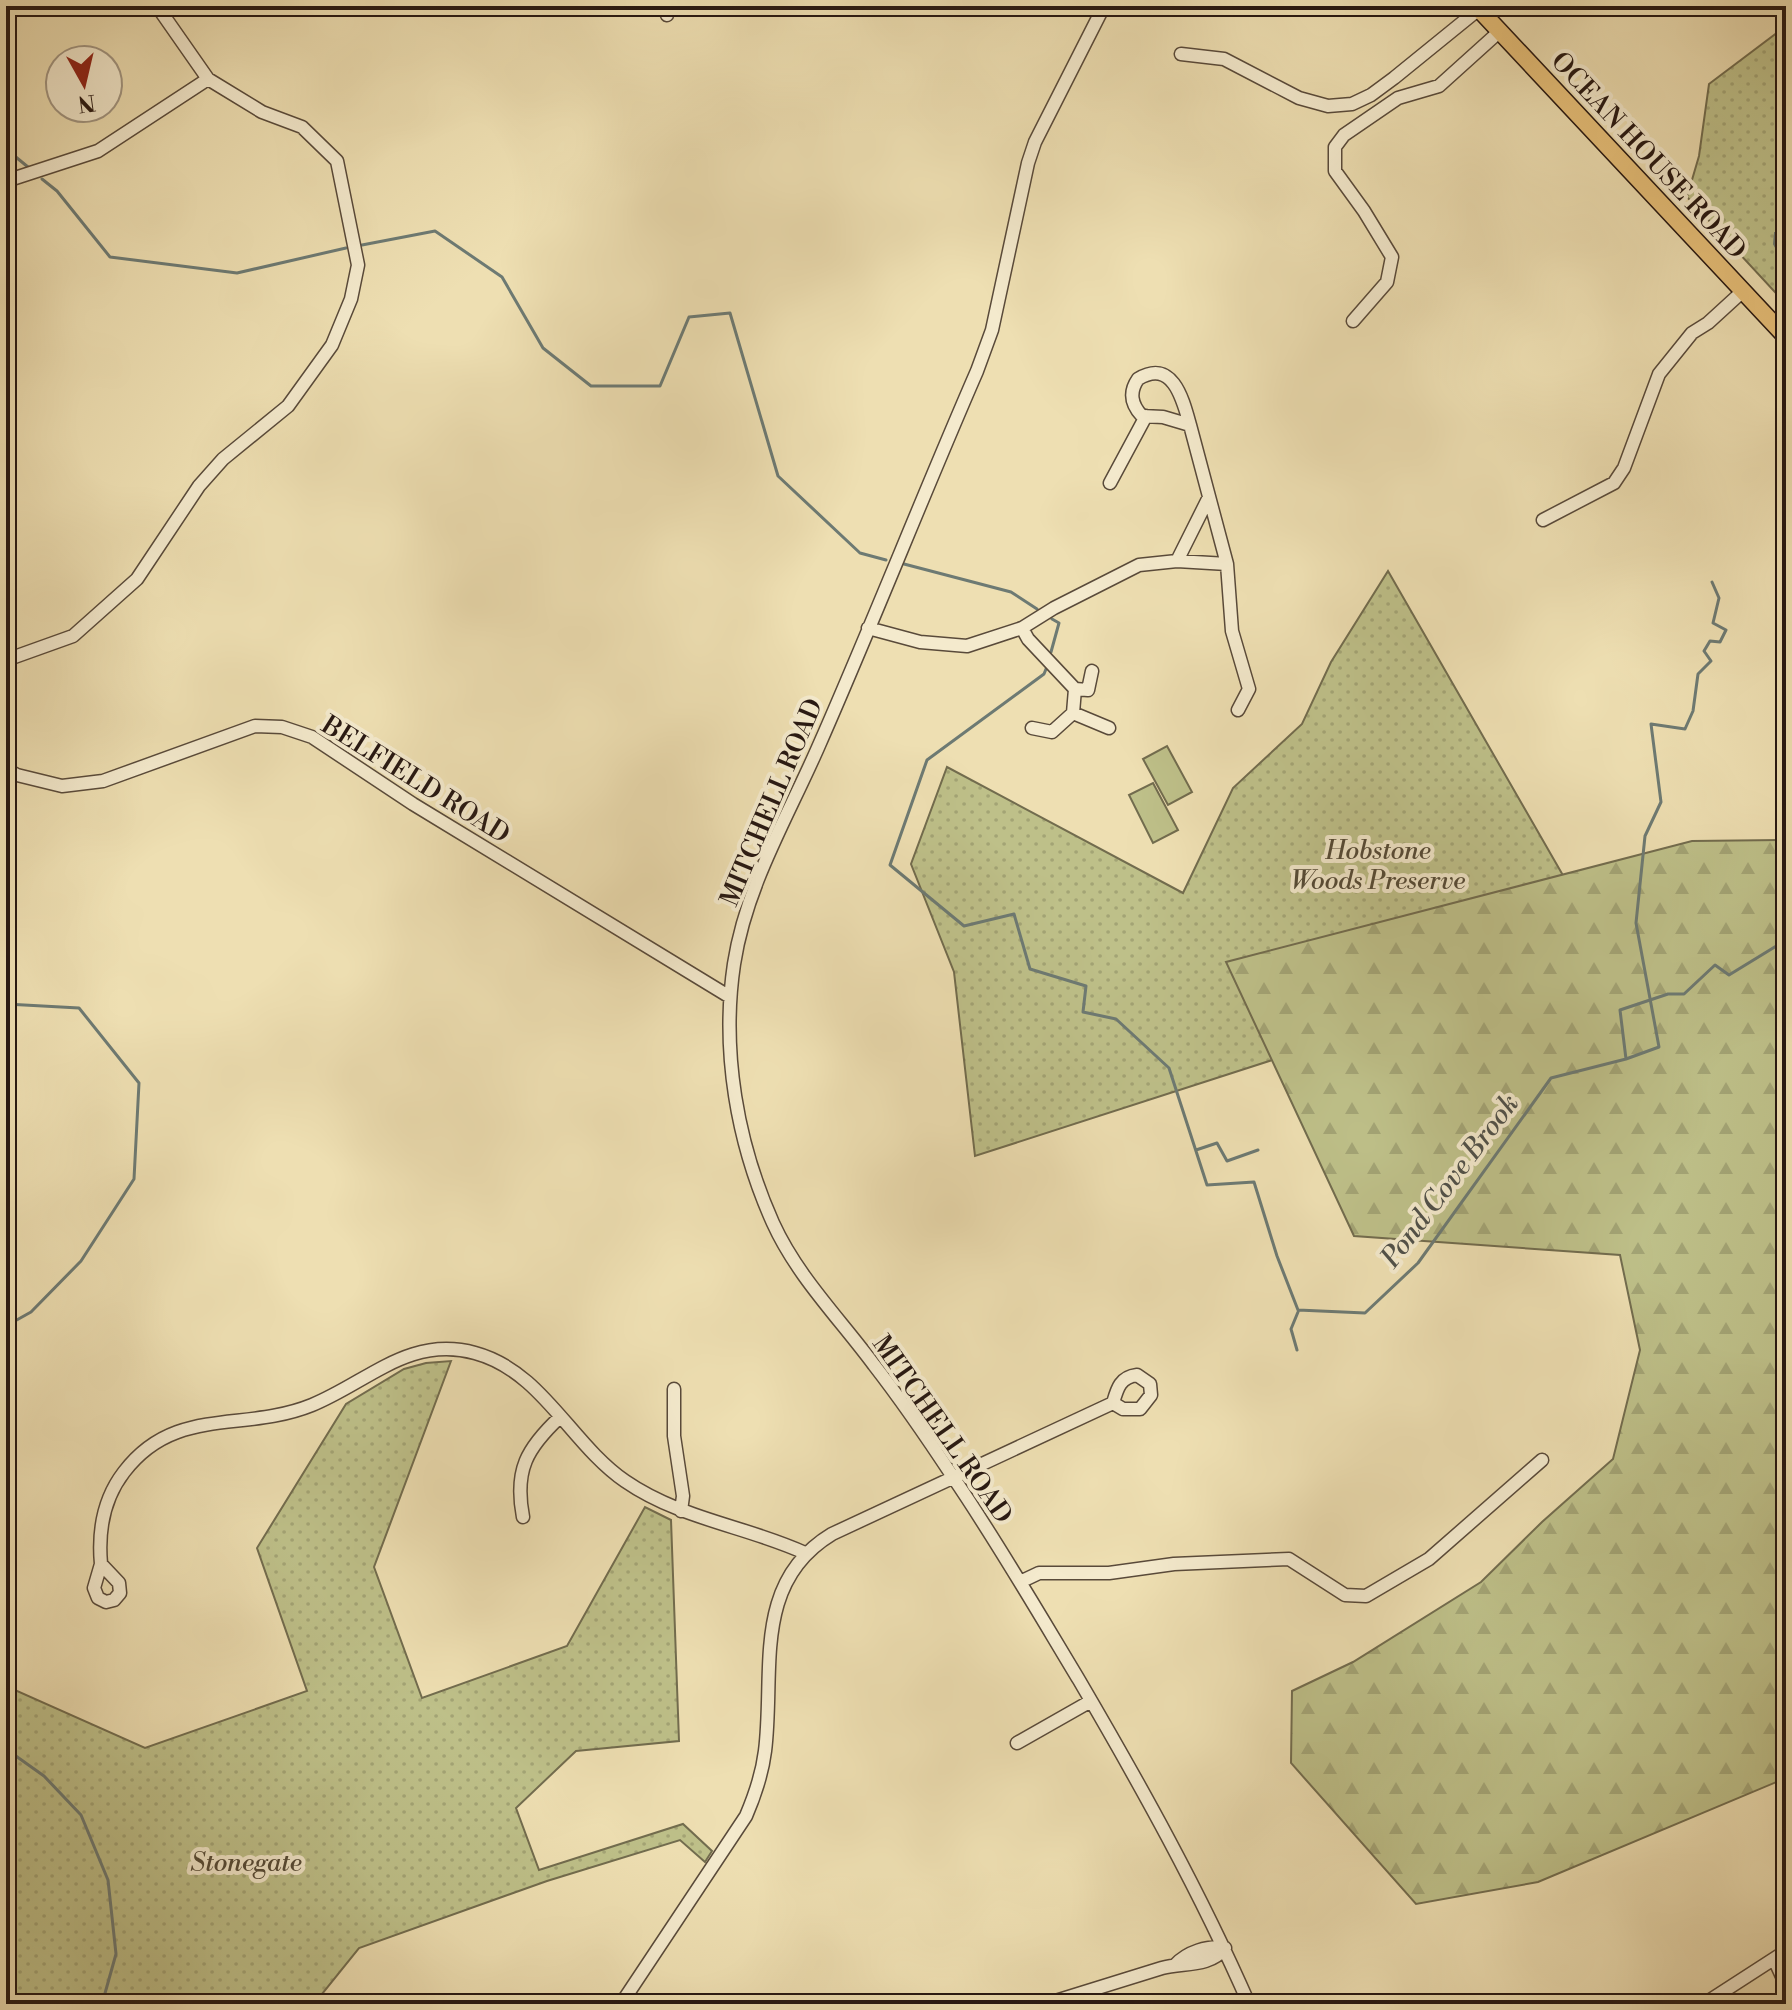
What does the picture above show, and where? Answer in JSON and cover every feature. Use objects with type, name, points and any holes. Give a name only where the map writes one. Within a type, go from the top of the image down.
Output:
[{"type":"main road","name":"OCEAN HOUSE ROAD","points":[[1478,8],[1786,337]]},
{"type":"street","points":[[6,660],[73,636],[137,579],[199,486],[223,459],[288,406],[332,345],[351,299],[358,265],[337,161],[302,127],[262,112],[208,79],[157,6]]},
{"type":"street","name":"MITCHELL ROAD","points":[[1104,6],[1035,142],[992,330],[977,371],[820,745],[758,877],[737,950],[730,997],[728,1044],[733,1085],[759,1188],[772,1220],[806,1277],[886,1380],[1020,1582],[1144,1793],[1225,1948],[1249,2004]]},
{"type":"street","points":[[1181,54],[1224,59],[1299,98],[1328,106],[1352,104],[1382,86],[1478,8]]},
{"type":"street","points":[[1353,321],[1387,282],[1392,257],[1335,171],[1335,147],[1344,135],[1398,98],[1439,86],[1500,31]]},
{"type":"street","points":[[6,181],[98,151],[208,79]]},
{"type":"street","points":[[1543,520],[1614,483],[1624,468],[1659,374],[1692,333],[1708,323],[1743,291]]},
{"type":"street","points":[[1190,425],[1163,417],[1142,416],[1134,405],[1132,389],[1138,379],[1148,373],[1170,379],[1176,385],[1190,425],[1227,564],[1232,631],[1249,689],[1238,710]]},
{"type":"street","points":[[1110,483],[1146,416]]},
{"type":"street","points":[[1177,561],[1209,497]]},
{"type":"street","points":[[868,628],[920,642],[967,646],[1022,628],[1054,608],[1139,565],[1177,561],[1227,564]]},
{"type":"street","points":[[1022,628],[1028,639],[1075,689],[1088,690],[1092,671]]},
{"type":"street","points":[[1032,728],[1052,732],[1073,713],[1075,689]]},
{"type":"street","points":[[1073,713],[1109,728]]},
{"type":"street","name":"BELFIELD ROAD","points":[[6,769],[17,775],[62,786],[103,781],[255,726],[282,727],[312,737],[413,804],[730,997]]},
{"type":"street","points":[[101,1564],[99,1543],[102,1520],[113,1489],[137,1455],[160,1438],[202,1425],[254,1421],[288,1413],[312,1405],[370,1372],[416,1352],[452,1349],[479,1353],[505,1365],[530,1384],[600,1462],[648,1496],[681,1511],[805,1553]]},
{"type":"street","points":[[674,1389],[674,1436],[683,1496],[681,1511]]},
{"type":"street","points":[[621,2004],[746,1816],[759,1786],[765,1752],[774,1611],[786,1581],[805,1553],[832,1534],[1113,1403]]},
{"type":"street","points":[[523,1517],[520,1489],[526,1457],[536,1440],[560,1417]]},
{"type":"street","points":[[1020,1582],[1039,1573],[1109,1573],[1174,1564],[1289,1559],[1345,1595],[1366,1596],[1429,1559],[1542,1460]]},
{"type":"street","points":[[1017,1743],[1091,1701]]},
{"type":"street","points":[[1046,2004],[1175,1965],[1184,1956],[1215,1946],[1225,1948]]},
{"type":"street","points":[[1704,2004],[1786,1951]]},
{"type":"street","points":[[1774,1959],[1786,1985]]},
{"type":"green space","points":[[1786,22],[1786,304],[1687,197],[1699,156],[1709,84],[1782,29]]},
{"type":"green space","name":"Hobstone Woods Preserve","points":[[1388,571],[1607,952],[975,1156],[954,972],[911,864],[947,767],[1183,893],[1233,788],[1302,724],[1331,662]]},
{"type":"green space","points":[[1167,746],[1192,792],[1168,805],[1143,759]]},
{"type":"green space","points":[[1153,783],[1178,830],[1153,843],[1129,795]]},
{"type":"green space","points":[[1786,840],[1786,1778],[1538,1882],[1416,1904],[1291,1763],[1292,1691],[1353,1662],[1481,1582],[1613,1459],[1640,1350],[1620,1255],[1354,1236],[1226,962],[1692,841]]},
{"type":"green space","name":"Stonegate","points":[[451,1361],[374,1567],[422,1698],[567,1646],[645,1507],[671,1520],[679,1741],[576,1751],[516,1808],[539,1870],[683,1824],[712,1851],[705,1862],[680,1840],[547,1881],[359,1948],[314,2004],[6,2004],[6,1686],[145,1748],[307,1691],[257,1548],[346,1404],[404,1369]]},
{"type":"water","points":[[1775,233],[1786,233],[1786,265],[1774,244]]},
{"type":"waterway","name":"Pond Cove Brook","points":[[6,149],[28,167]]},
{"type":"waterway","name":"Pond Cove Brook","points":[[42,179],[57,191],[110,257],[237,273],[346,248]]},
{"type":"waterway","name":"Pond Cove Brook","points":[[362,245],[435,231],[502,277],[543,348],[591,386],[660,386],[689,317],[730,313],[778,476],[860,553],[886,560]]},
{"type":"waterway","name":"Pond Cove Brook","points":[[904,564],[1011,592],[1037,609]]},
{"type":"waterway","name":"Pond Cove Brook","points":[[1046,669],[1044,674],[927,760],[890,865],[964,926],[1014,914],[1030,969],[1086,986],[1083,1012],[1116,1019],[1169,1068],[1207,1185],[1254,1182],[1298,1310],[1365,1313],[1418,1263],[1551,1078],[1626,1059],[1659,1047],[1636,923],[1645,836],[1661,802],[1651,724],[1685,729],[1693,711],[1698,674],[1711,661],[1704,651],[1710,641],[1720,642],[1726,630],[1713,623],[1719,598],[1712,582]]},
{"type":"waterway","name":"Pond Cove Brook","points":[[1051,652],[1059,623],[1052,619]]},
{"type":"waterway","points":[[1626,1059],[1620,1010],[1668,994],[1684,994],[1715,965],[1729,975],[1786,940]]},
{"type":"waterway","points":[[6,1004],[79,1008],[139,1083],[134,1179],[81,1261],[31,1312],[6,1326]]},
{"type":"waterway","points":[[1196,1150],[1217,1143],[1227,1161],[1258,1150]]},
{"type":"waterway","points":[[1297,1350],[1291,1329],[1298,1312]]},
{"type":"waterway","points":[[6,1749],[44,1776],[81,1815],[108,1880],[116,1954],[102,2004]]}]
